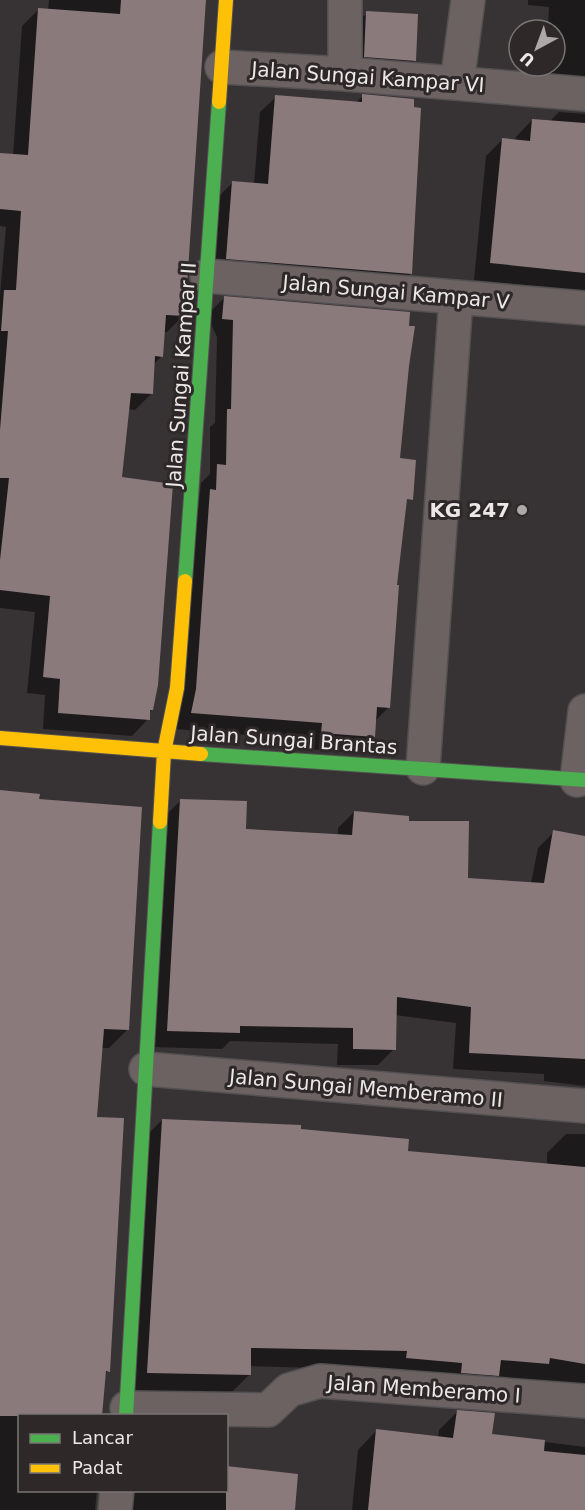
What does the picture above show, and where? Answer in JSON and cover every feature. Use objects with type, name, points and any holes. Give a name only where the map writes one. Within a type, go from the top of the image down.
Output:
[{"type":"street","name":"Jalan Sungai Kampar II","points":[[127,1412],[164,752],[177,688],[226,0]]},
{"type":"street","points":[[345,0],[345,74]]},
{"type":"street","points":[[457,83],[468,0]]},
{"type":"street","name":"Jalan Sungai Kampar VI","points":[[222,66],[585,94]]},
{"type":"street","name":"Jalan Sungai Kampar V","points":[[207,276],[585,308]]},
{"type":"street","points":[[423,768],[456,297]]},
{"type":"street","points":[[581,780],[585,711]]},
{"type":"street","name":"Jalan Sungai Brantas","points":[[0,738],[164,752],[581,780]]},
{"type":"street","name":"Jalan Sungai Memberamo II","points":[[146,1069],[585,1106]]},
{"type":"street","name":"Jalan Memberamo I","points":[[127,1412],[268,1410],[289,1390],[320,1381],[585,1401]]},
{"type":"street","points":[[115,1510],[117,1492]]},
{"type":"building","points":[[121,0],[206,0],[185,316],[166,315],[163,357],[155,356],[153,394],[131,393],[122,477],[173,484],[158,685],[153,710],[150,710],[150,720],[58,713],[60,679],[43,677],[50,596],[0,590],[0,560],[9,478],[0,478],[0,430],[8,331],[1,331],[4,290],[16,290],[21,211],[0,209],[0,153],[28,155],[38,8],[120,14]]},
{"type":"building","points":[[366,11],[418,14],[416,61],[364,57]]},
{"type":"building","points":[[362,94],[414,99],[414,107],[421,108],[412,274],[226,259],[232,181],[268,184],[275,95],[362,102]]},
{"type":"building","points":[[532,119],[585,123],[585,273],[490,263],[502,138],[530,141]]},
{"type":"building","points":[[224,296],[410,312],[409,326],[415,326],[400,458],[416,460],[413,500],[407,499],[397,585],[399,585],[390,708],[377,707],[375,737],[321,733],[322,723],[191,713],[196,689],[210,489],[216,490],[217,464],[226,465],[227,409],[231,409],[233,320],[222,319]]},
{"type":"building","points":[[0,790],[40,794],[39,799],[142,807],[129,1030],[104,1029],[97,1117],[124,1118],[110,1372],[106,1371],[102,1414],[0,1416]]},
{"type":"building","points":[[180,799],[247,801],[246,829],[352,835],[354,811],[409,816],[409,821],[469,821],[468,878],[544,883],[553,830],[585,836],[585,1059],[469,1053],[471,1007],[397,997],[396,1050],[353,1049],[353,1028],[240,1026],[240,1033],[167,1031]]},
{"type":"building","points":[[162,1119],[301,1125],[301,1129],[409,1139],[408,1151],[585,1167],[585,1364],[550,1358],[549,1364],[501,1360],[499,1376],[461,1373],[462,1363],[406,1358],[407,1351],[251,1348],[251,1375],[147,1373]]},
{"type":"building","points":[[457,1410],[495,1413],[492,1434],[545,1440],[544,1451],[585,1455],[585,1510],[368,1510],[376,1429],[453,1438]]},
{"type":"building","points":[[228,1466],[298,1474],[295,1510],[226,1510]]},
{"type":"traffic: fast","points":[[185,581],[219,102]]},
{"type":"traffic: fast","points":[[201,754],[585,780]]},
{"type":"traffic: fast","points":[[126,1414],[160,822]]},
{"type":"traffic: slow","points":[[219,102],[226,0]]},
{"type":"traffic: slow","points":[[160,822],[164,752],[177,688],[185,581]]},
{"type":"traffic: slow","points":[[0,738],[201,754]]},
{"type":"place","name":"KG 247","points":[[522,510]]}]
